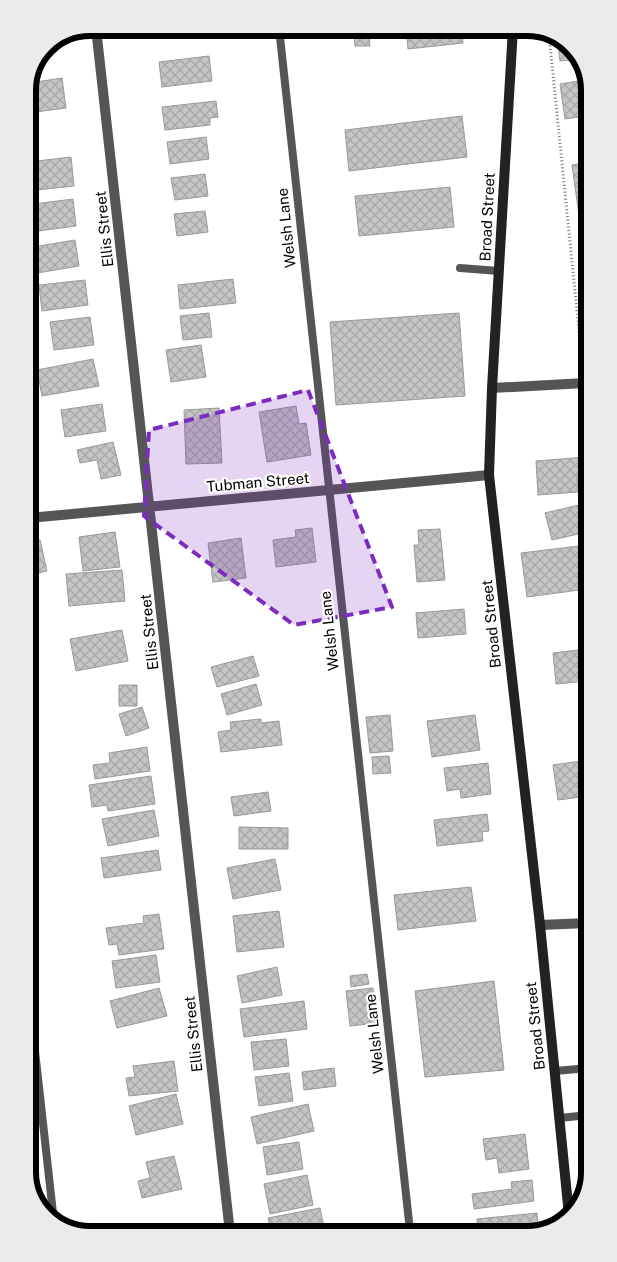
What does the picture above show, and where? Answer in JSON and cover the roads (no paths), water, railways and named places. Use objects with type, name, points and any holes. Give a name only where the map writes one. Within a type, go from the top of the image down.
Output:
[{"type":"main road","name":"Broad Street","points":[[513,36],[492,388],[489,475],[540,925],[568,1206]]},
{"type":"street","name":"Ellis Street","points":[[97,36],[229,1226]]},
{"type":"street","points":[[492,388],[581,384]]},
{"type":"street","name":"Tubman Street","points":[[36,517],[489,475]]},
{"type":"street","points":[[540,925],[581,923]]},
{"type":"lane","name":"Welsh Lane","points":[[280,36],[409,1226]]},
{"type":"lane","points":[[460,268],[499,271]]},
{"type":"lane","points":[[36,1053],[53,1211]]},
{"type":"lane","points":[[555,1071],[581,1069]]},
{"type":"lane","points":[[559,1118],[581,1116]]}]
